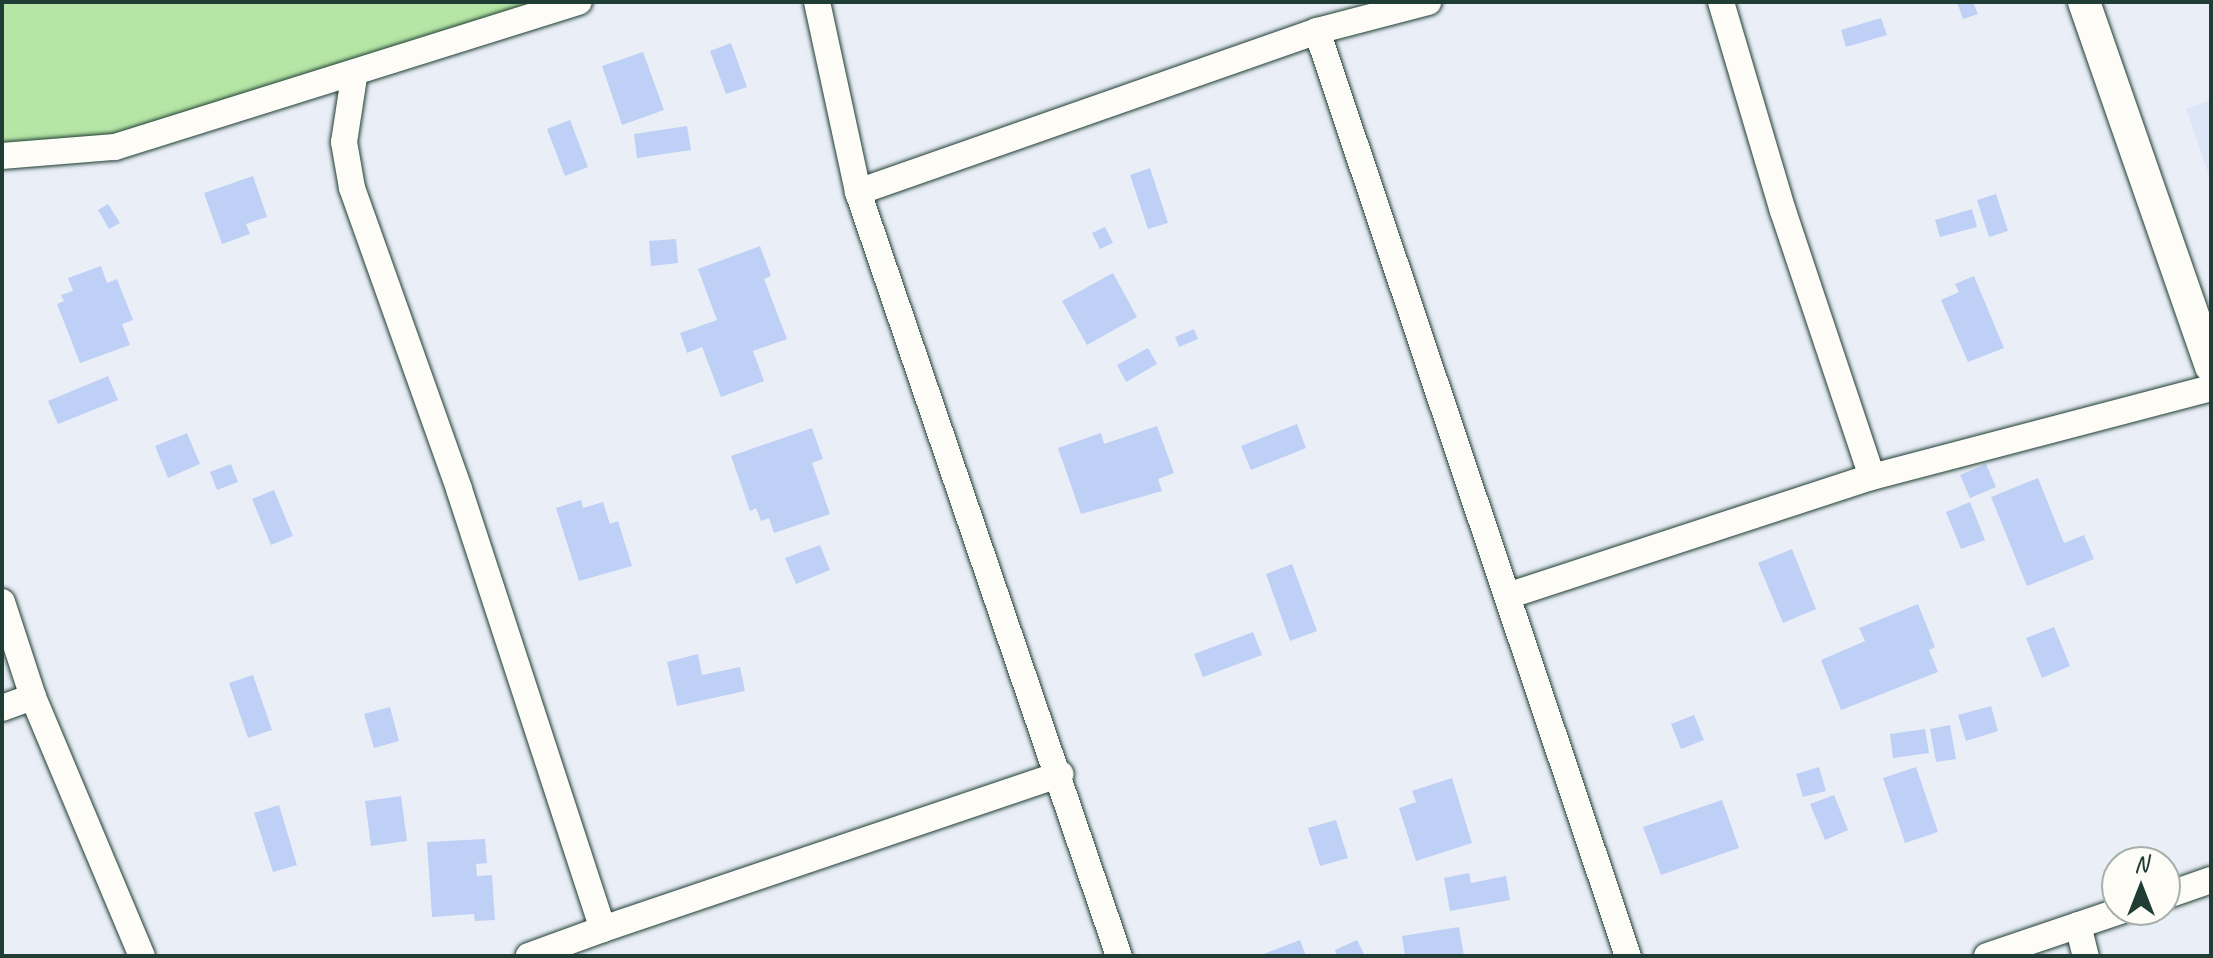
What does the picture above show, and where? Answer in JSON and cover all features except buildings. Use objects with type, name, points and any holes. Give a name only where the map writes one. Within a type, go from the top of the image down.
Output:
[{"type":"street","points":[[2,156],[115,147],[354,77],[579,2]]},
{"type":"street","points":[[817,2],[858,192],[1060,774],[1119,956]]},
{"type":"street","points":[[858,192],[1317,31],[1428,2]]},
{"type":"street","points":[[1721,2],[1783,211],[1872,477]]},
{"type":"street","points":[[2084,2],[2211,366]]},
{"type":"street","points":[[1317,31],[1510,595],[1628,956]]},
{"type":"street","points":[[354,77],[344,142],[352,188],[459,489],[603,929]]},
{"type":"street","points":[[1510,595],[1872,477],[2211,388]]},
{"type":"street","points":[[2,602],[33,697],[142,956]]},
{"type":"street","points":[[2,708],[33,697]]},
{"type":"street","points":[[529,956],[1060,774]]},
{"type":"street","points":[[2181,890],[2211,880]]},
{"type":"street","points":[[1987,956],[2101,917]]},
{"type":"street","points":[[2078,925],[2086,956]]},
{"type":"shaded area","points":[[2211,100],[2211,181],[2186,109]]},
{"type":"green space","points":[[2,2],[579,2],[115,147],[2,156]]}]
